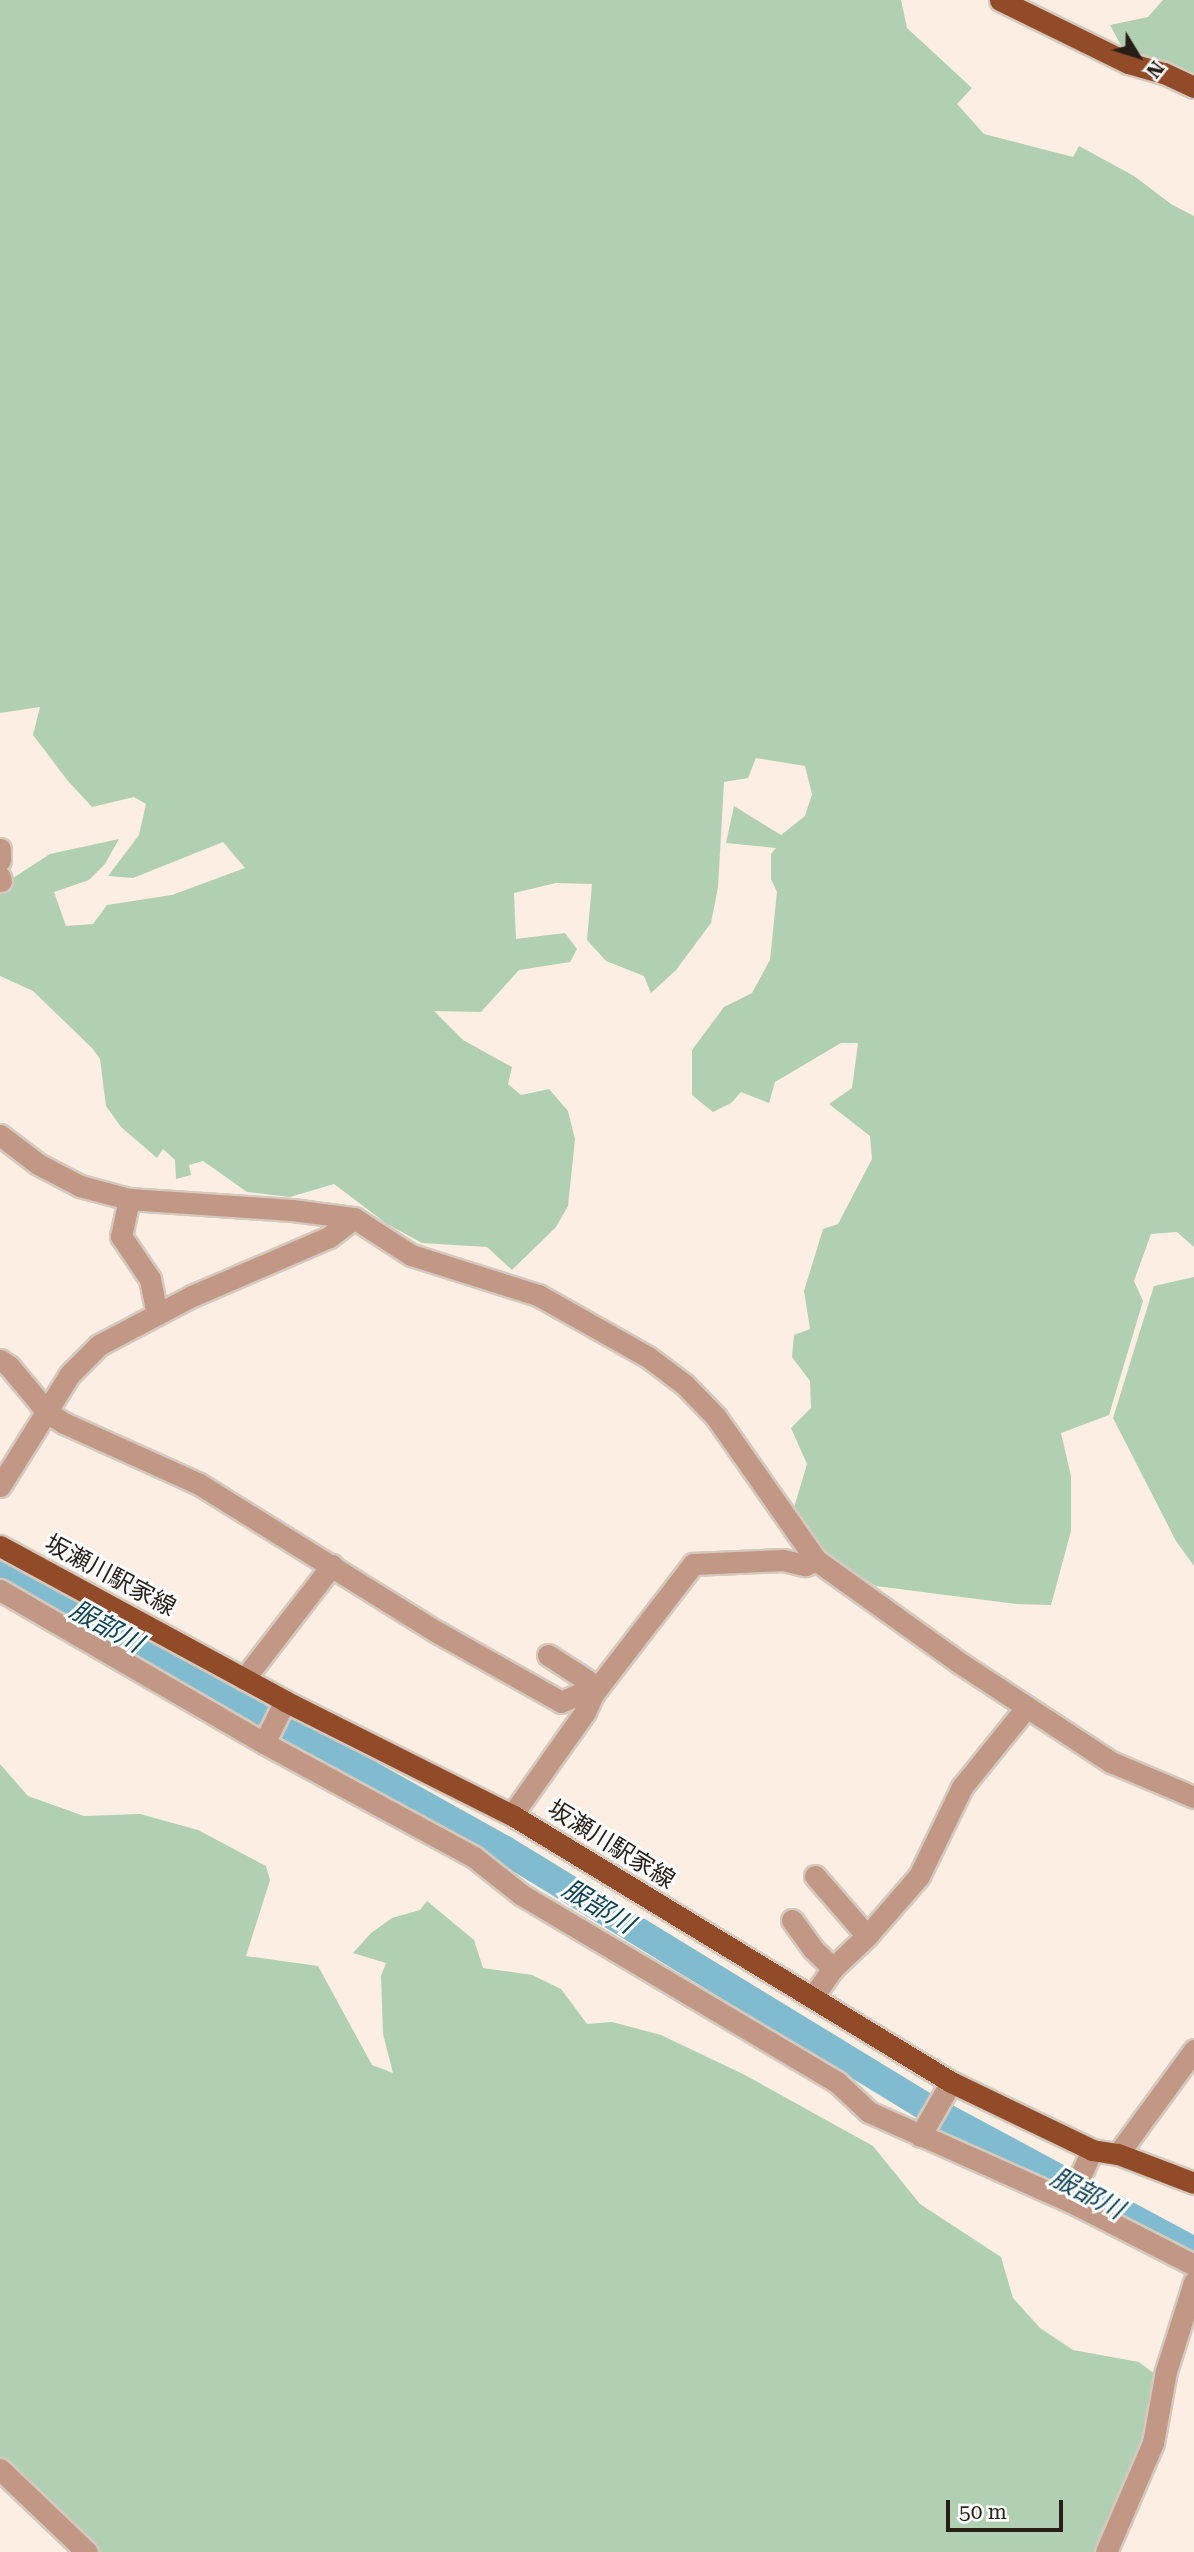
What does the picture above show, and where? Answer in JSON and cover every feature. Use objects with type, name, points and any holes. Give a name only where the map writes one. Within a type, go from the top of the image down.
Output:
[{"type":"main road","points":[[1000,0],[1128,64],[1164,73],[1194,87]]},
{"type":"main road","name":"坂瀬川駅家線","points":[[0,1546],[244,1679],[283,1706],[512,1815],[812,1998],[948,2087],[1088,2160],[1118,2154],[1194,2183]]},
{"type":"street","points":[[0,849],[0,873]]},
{"type":"street","points":[[0,1135],[38,1164],[80,1186],[129,1199],[292,1210],[354,1218],[411,1255],[538,1295],[648,1357],[685,1385],[716,1417],[816,1560],[1026,1707],[1111,1762],[1194,1797]]},
{"type":"street","points":[[129,1199],[121,1236],[150,1279],[157,1314]]},
{"type":"street","points":[[0,1486],[71,1374],[99,1345],[192,1296],[329,1237],[354,1218]]},
{"type":"street","points":[[0,1360],[9,1366],[48,1413],[199,1484],[437,1632],[561,1702],[586,1691],[593,1694]]},
{"type":"street","points":[[512,1815],[585,1712],[593,1694],[693,1564],[783,1560],[805,1565],[816,1560]]},
{"type":"street","points":[[244,1679],[332,1565]]},
{"type":"street","points":[[0,1590],[264,1743],[474,1857],[522,1895],[837,2082],[869,2112],[922,2132],[1070,2199],[1194,2265]]},
{"type":"street","points":[[548,1655],[588,1681],[593,1694]]},
{"type":"street","points":[[264,1743],[283,1706]]},
{"type":"street","points":[[812,1998],[833,1968],[867,1936],[919,1875],[962,1787],[1026,1707]]},
{"type":"street","points":[[815,1876],[867,1936]]},
{"type":"street","points":[[792,1920],[813,1949],[833,1968]]},
{"type":"street","points":[[1118,2154],[1194,2050]]},
{"type":"street","points":[[922,2132],[948,2087]]},
{"type":"street","points":[[1070,2199],[1088,2160]]},
{"type":"street","points":[[1105,2552],[1153,2443],[1166,2371],[1194,2282]]},
{"type":"street","points":[[0,2469],[87,2552]]},
{"type":"green space","points":[[0,0],[901,0],[907,28],[972,88],[957,104],[984,134],[1073,157],[1079,146],[1134,176],[1171,204],[1194,216],[1194,1247],[1177,1232],[1151,1234],[1134,1281],[1143,1301],[1109,1415],[1061,1433],[1071,1476],[1071,1531],[1051,1605],[1016,1604],[876,1586],[824,1554],[793,1511],[807,1464],[791,1428],[811,1408],[810,1381],[792,1357],[794,1335],[810,1329],[804,1291],[823,1229],[838,1224],[872,1159],[870,1136],[829,1104],[852,1088],[858,1043],[841,1043],[775,1082],[769,1103],[741,1092],[731,1103],[713,1112],[692,1095],[692,1050],[724,1007],[752,993],[770,960],[777,892],[771,879],[771,854],[776,848],[726,843],[734,806],[781,835],[805,816],[812,794],[805,766],[756,758],[748,778],[724,782],[718,887],[711,923],[676,970],[651,993],[644,976],[606,961],[587,940],[592,884],[556,883],[514,893],[516,939],[565,933],[577,949],[570,962],[519,970],[481,1012],[434,1011],[463,1040],[512,1067],[508,1084],[521,1095],[549,1089],[568,1111],[575,1139],[568,1206],[556,1227],[512,1270],[487,1247],[422,1243],[387,1224],[334,1184],[290,1197],[247,1192],[203,1161],[189,1165],[191,1175],[176,1179],[175,1160],[163,1149],[157,1158],[121,1127],[106,1106],[100,1059],[93,1049],[33,991],[0,976],[0,891],[12,883],[13,878],[50,854],[119,839],[105,864],[89,880],[54,892],[66,926],[93,924],[107,905],[172,895],[245,868],[223,842],[133,878],[108,876],[139,835],[146,804],[134,797],[92,807],[33,735],[40,707],[0,713]]},
{"type":"green space","points":[[1163,0],[1194,0],[1194,81],[1126,55],[1110,25],[1148,17]]},
{"type":"green space","points":[[1194,1277],[1194,1566],[1176,1541],[1113,1418],[1154,1286]]},
{"type":"green space","points":[[0,1764],[28,1796],[84,1816],[140,1814],[198,1830],[266,1866],[270,1880],[246,1956],[318,1966],[372,2065],[393,2073],[383,2034],[381,1976],[386,1963],[353,1953],[371,1933],[392,1918],[420,1910],[427,1901],[474,1940],[483,1968],[532,1975],[561,1989],[587,2024],[612,2022],[661,2035],[745,2075],[873,2146],[920,2204],[1001,2257],[1013,2298],[1040,2328],[1073,2350],[1139,2362],[1156,2375],[1142,2451],[1099,2552],[93,2552],[0,2459]]},
{"type":"waterway","name":"服部川","points":[[0,1568],[505,1850],[921,2104],[1194,2251]]}]
